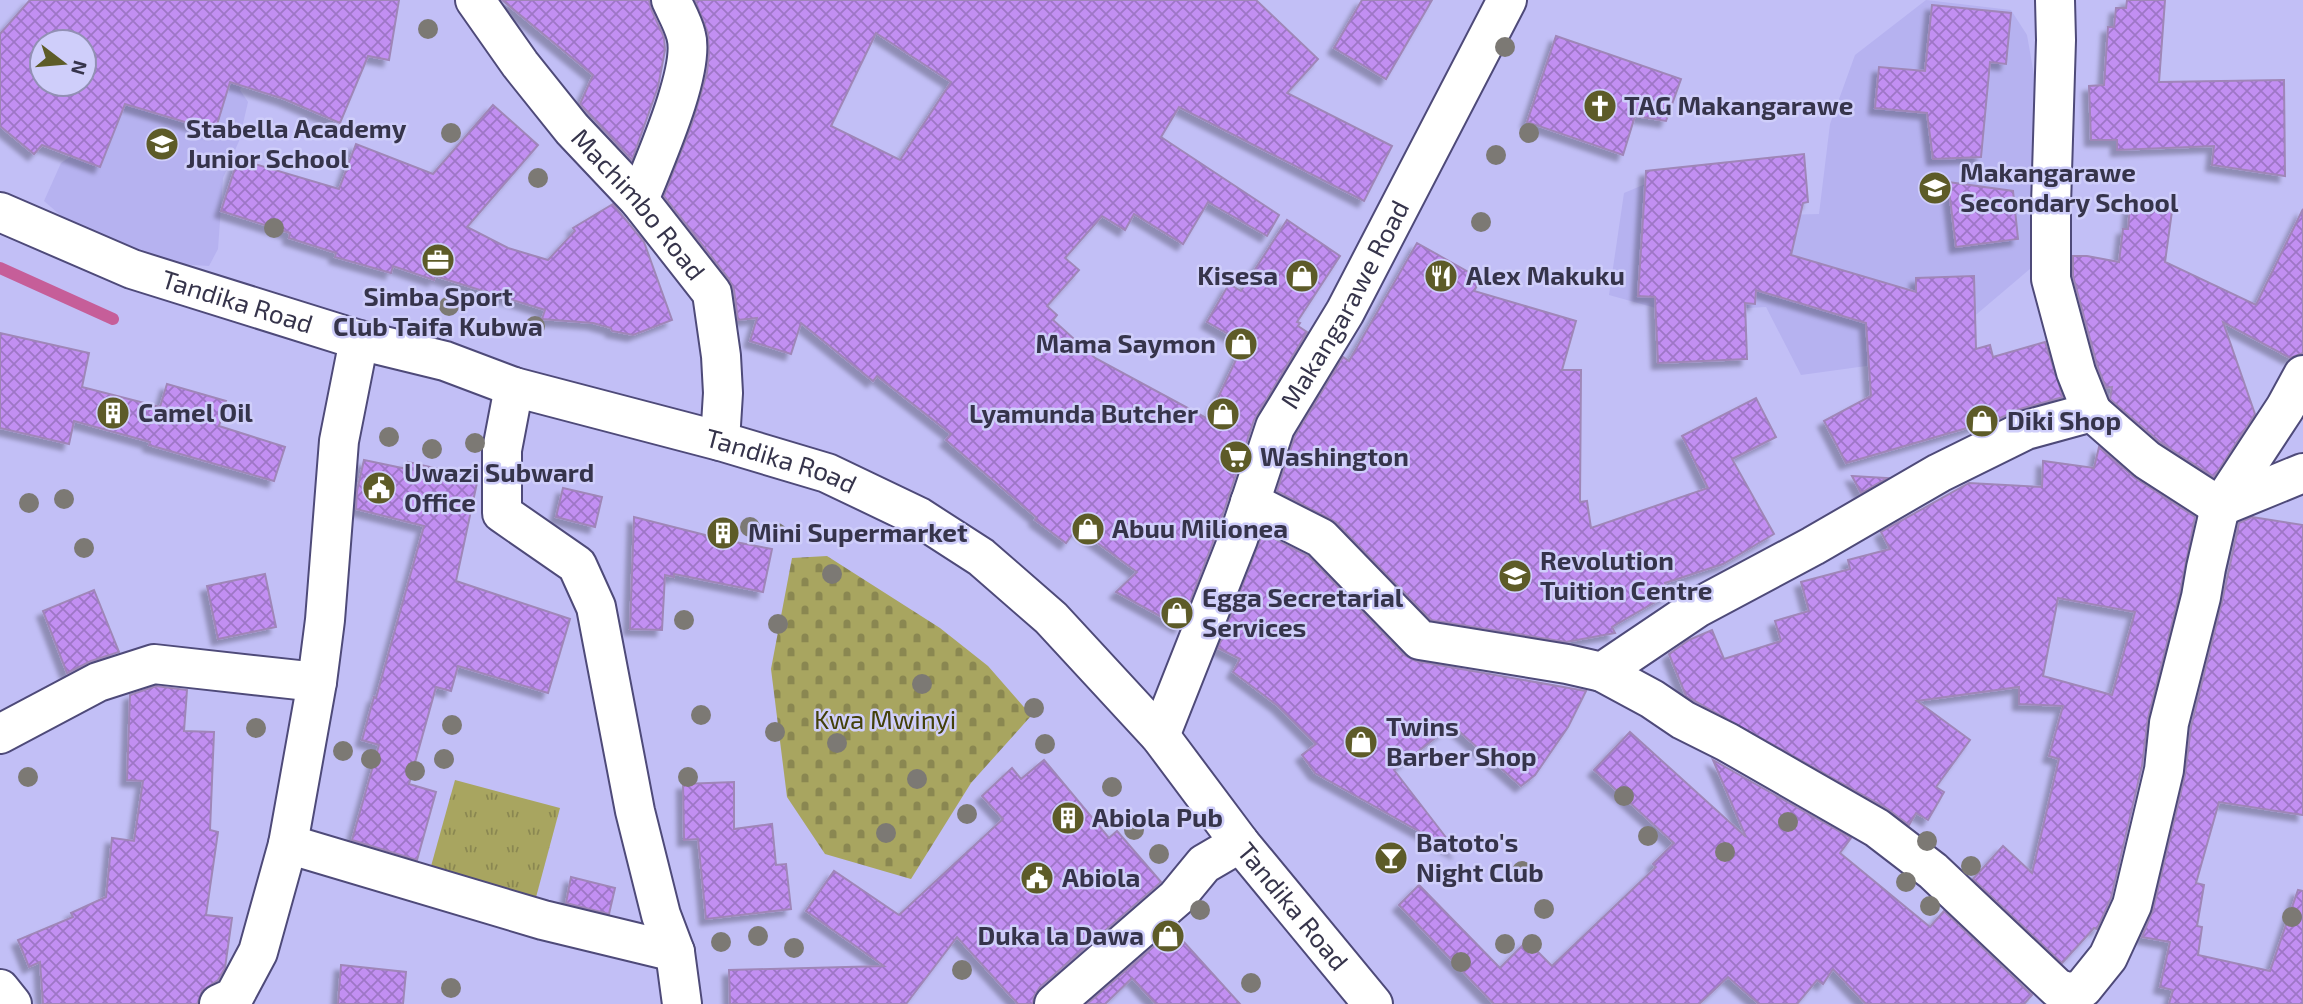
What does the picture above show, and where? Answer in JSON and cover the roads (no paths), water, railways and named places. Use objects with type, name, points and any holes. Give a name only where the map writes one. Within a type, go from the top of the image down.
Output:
[{"type":"street","name":"Machimbo Road","points":[[475,0],[520,64],[572,129],[639,200],[712,293],[721,356],[723,393],[720,441]]},
{"type":"street","points":[[639,200],[668,128],[687,54],[687,36],[671,0]]},
{"type":"street","points":[[2055,0],[2051,279],[2076,372],[2092,412],[2147,460],[2220,508]]},
{"type":"street","name":"Makangarawe Road","points":[[1160,736],[1250,502],[1275,428],[1345,312],[1503,1]]},
{"type":"street","name":"Tandika Road","points":[[0,212],[132,269],[359,340],[445,360],[514,387],[720,441],[827,473],[919,517],[981,557],[1051,618],[1160,736],[1240,843],[1364,1000]]},
{"type":"street","points":[[230,1002],[258,952],[288,844],[317,682],[325,620],[339,441],[359,340]]},
{"type":"street","points":[[1250,502],[1321,538],[1420,640],[1567,663],[1602,672],[1877,828],[1933,871],[2057,988],[2070,993],[2083,988],[2108,957],[2132,905],[2164,770],[2169,723],[2220,508],[2285,408],[2303,375]]},
{"type":"street","points":[[514,387],[502,450],[502,513],[577,565],[596,607],[635,811],[661,915],[675,952],[682,1004]]},
{"type":"street","points":[[1602,672],[1697,608],[1813,546],[1939,473],[2026,430],[2092,412]]},
{"type":"street","points":[[2220,508],[2303,473]]},
{"type":"street","points":[[0,734],[98,682],[155,664],[317,682]]},
{"type":"street","points":[[1054,1004],[1176,898],[1204,864],[1240,843]]},
{"type":"street","points":[[288,844],[543,920],[675,952]]},
{"type":"street","points":[[0,989],[12,1004]]},
{"type":"waterway","points":[[0,268],[113,319]]},
{"type":"place","name":"TAG Makangarawe","points":[[1600,106]]},
{"type":"place","name":"Stabella Academy Junior School","points":[[162,144]]},
{"type":"place","name":"Makangarawe Secondary School","points":[[1935,188]]},
{"type":"place","name":"Simba Sport Club Taifa Kubwa","points":[[438,260]]},
{"type":"place","name":"Kisesa","points":[[1302,276]]},
{"type":"place","name":"Alex Makuku","points":[[1441,276]]},
{"type":"place","name":"Mama Saymon","points":[[1241,344]]},
{"type":"place","name":"Camel Oil","points":[[113,413]]},
{"type":"place","name":"Lyamunda Butcher","points":[[1223,414]]},
{"type":"place","name":"Diki Shop","points":[[1982,421]]},
{"type":"place","name":"Washington","points":[[1236,457]]},
{"type":"place","name":"Uwazi Subward Office","points":[[379,488]]},
{"type":"place","name":"Abuu Milionea","points":[[1088,529]]},
{"type":"place","name":"Mini Supermarket","points":[[723,533]]},
{"type":"place","name":"Revolution Tuition Centre","points":[[1515,576]]},
{"type":"place","name":"Egga Secretarial Services","points":[[1177,613]]},
{"type":"place","name":"Twins Barber Shop","points":[[1361,742]]},
{"type":"place","name":"Abiola Pub","points":[[1068,818]]},
{"type":"place","name":"Batoto's Night Club","points":[[1391,858]]},
{"type":"place","name":"Abiola","points":[[1037,878]]},
{"type":"place","name":"Duka la Dawa","points":[[1168,936]]},
{"type":"park label","name":"Kwa Mwinyi","points":[[885,720]]}]
